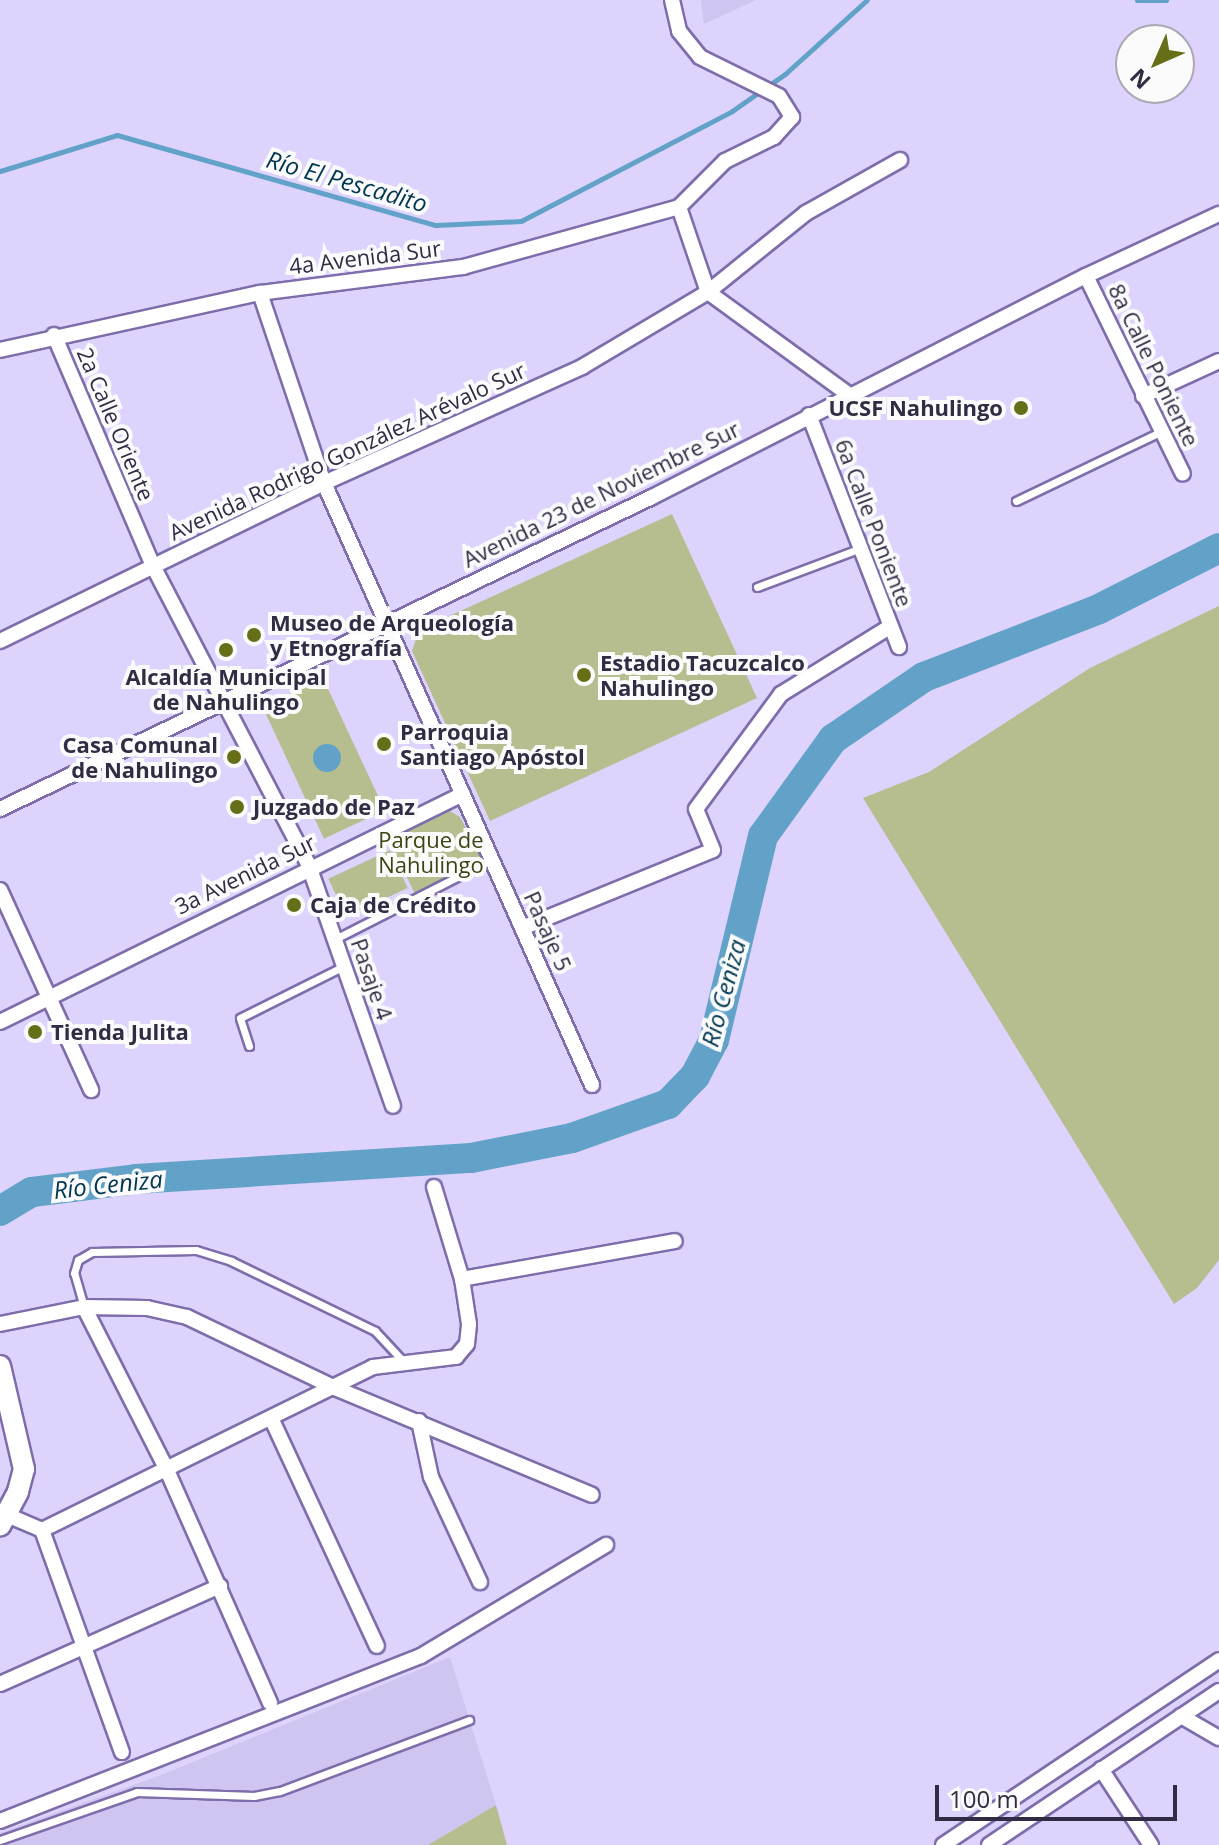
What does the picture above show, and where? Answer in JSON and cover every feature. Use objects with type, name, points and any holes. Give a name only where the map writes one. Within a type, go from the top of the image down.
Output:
[{"type":"street","points":[[672,0],[679,31],[700,57],[738,79],[779,96],[792,117],[786,129],[725,161],[679,207],[708,292],[849,395]]},
{"type":"street","name":"Avenida Rodrigo González Arévalo Sur","points":[[0,641],[152,564],[324,483],[582,367],[708,292],[806,213],[900,160]]},
{"type":"street","name":"4a Avenida Sur","points":[[0,350],[54,335],[260,293],[463,267],[679,207]]},
{"type":"street","name":"Avenida 23 de Noviembre Sur","points":[[0,809],[650,498],[1086,276],[1219,214]]},
{"type":"street","name":"8a Calle Poniente","points":[[1086,276],[1183,474]]},
{"type":"street","name":"Pasaje 5","points":[[260,293],[324,483],[592,1085]]},
{"type":"street","name":"2a Calle Oriente","points":[[54,335],[152,564],[225,702]]},
{"type":"street","points":[[1143,396],[1219,361]]},
{"type":"street","name":"6a Calle Poniente","points":[[809,415],[899,647]]},
{"type":"street","points":[[522,928],[713,850],[696,809],[781,694],[891,626]]},
{"type":"street","name":"Pasaje 4","points":[[225,702],[309,866],[393,1106]]},
{"type":"street","name":"3a Avenida Sur","points":[[0,1022],[309,866],[463,794]]},
{"type":"street","points":[[0,890],[91,1090]]},
{"type":"street","points":[[0,1366],[5,1404],[24,1469],[4,1521],[42,1530],[166,1468],[272,1420],[373,1367],[402,1360],[456,1357],[467,1344],[462,1279],[434,1187]]},
{"type":"street","points":[[462,1279],[675,1241]]},
{"type":"street","points":[[0,1324],[84,1307],[147,1308],[187,1317],[335,1388],[592,1495]]},
{"type":"street","points":[[84,1307],[166,1468],[270,1703]]},
{"type":"street","points":[[272,1420],[377,1646]]},
{"type":"street","points":[[419,1421],[431,1477],[480,1582]]},
{"type":"street","points":[[42,1530],[122,1752]]},
{"type":"street","points":[[0,1821],[421,1656],[606,1545]]},
{"type":"street","points":[[0,1684],[220,1586]]},
{"type":"street","points":[[943,1845],[1219,1660]]},
{"type":"street","points":[[989,1845],[1219,1691]]},
{"type":"street","points":[[1181,1716],[1219,1738]]},
{"type":"street","points":[[1101,1769],[1151,1845]]},
{"type":"lane","points":[[1016,501],[1160,432]]},
{"type":"lane","points":[[757,587],[861,548]]},
{"type":"lane","points":[[335,939],[492,859]]},
{"type":"lane","points":[[249,1046],[240,1018],[344,966]]},
{"type":"lane","points":[[84,1307],[74,1273],[78,1260],[92,1252],[196,1250],[231,1261],[375,1331],[402,1360]]},
{"type":"lane","points":[[0,1840],[137,1792],[254,1796],[280,1791],[469,1720]]},
{"type":"shaded area","points":[[701,0],[756,0],[704,24]]},
{"type":"shaded area","points":[[450,1657],[496,1805],[428,1845],[0,1845],[0,1833],[161,1775]]},
{"type":"green space","name":"Estadio Tacuzcalco Nahulingo","points":[[672,514],[757,698],[490,821],[412,651],[419,630]]},
{"type":"green space","points":[[1219,606],[1219,1260],[1197,1288],[1174,1304],[863,798],[929,772],[1090,668]]},
{"type":"green space","name":"Parque de Nahulingo","points":[[323,678],[385,810],[324,839],[262,706]]},
{"type":"green space","name":"Parque de Nahulingo","points":[[450,811],[460,817],[483,860],[415,894],[388,838]]},
{"type":"green space","points":[[390,850],[408,888],[346,917],[328,879]]},
{"type":"green space","points":[[496,1805],[507,1845],[428,1845]]},
{"type":"water","points":[[327,744],[337,748],[341,758],[337,768],[327,772],[317,768],[313,758],[317,748]]},
{"type":"waterway","name":"Río El Pescadito","points":[[0,171],[117,135],[436,225],[521,221],[732,111],[785,74],[867,0]]},
{"type":"waterway","name":"Río El Pescadito","points":[[1137,0],[1166,0]]},
{"type":"waterway","name":"Río Ceniza","points":[[0,1211],[32,1192],[136,1179],[471,1158],[572,1138],[668,1104],[695,1076],[714,1040],[763,836],[833,739],[924,677],[1099,609],[1219,548]]},
{"type":"place","name":"UCSF Nahulingo","points":[[1021,408]]},
{"type":"place","name":"Museo de Arqueología y Etnografía","points":[[254,635]]},
{"type":"place","name":"Alcaldía Municipal de Nahulingo","points":[[226,650]]},
{"type":"place","name":"Estadio Tacuzcalco Nahulingo","points":[[584,675]]},
{"type":"place","name":"Parroquia Santiago Apóstol","points":[[384,744]]},
{"type":"place","name":"Casa Comunal de Nahulingo","points":[[234,757]]},
{"type":"place","name":"Juzgado de Paz","points":[[237,807]]},
{"type":"place","name":"Caja de Crédito","points":[[294,905]]},
{"type":"place","name":"Tienda Julita","points":[[35,1032]]}]
